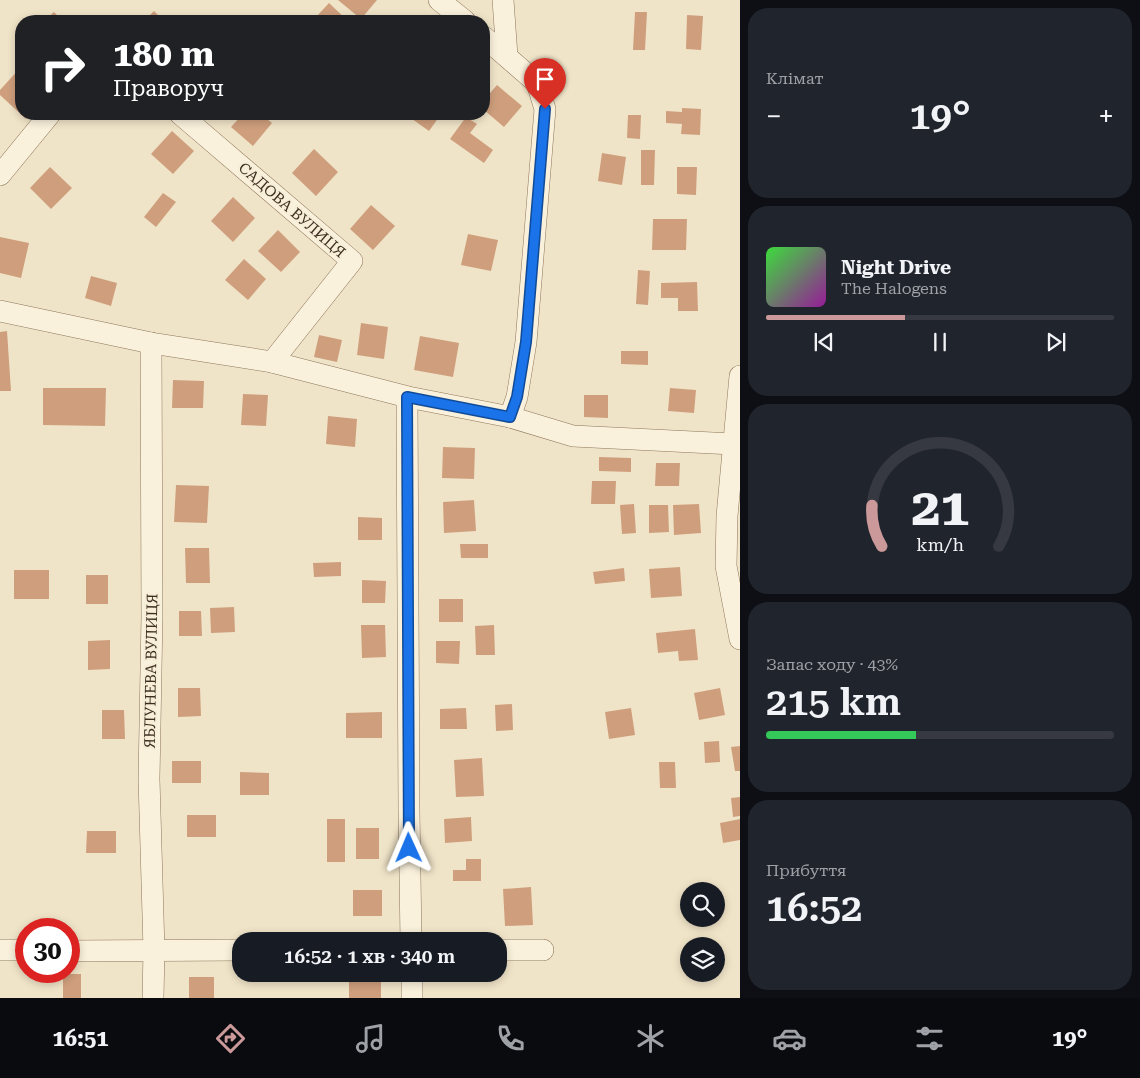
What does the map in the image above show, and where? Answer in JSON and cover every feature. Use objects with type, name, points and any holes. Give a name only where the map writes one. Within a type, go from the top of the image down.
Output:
[{"type":"street","points":[[439,0],[458,15]]},
{"type":"street","points":[[503,0],[507,56]]},
{"type":"street","points":[[490,42],[537,83],[545,109],[526,342],[517,397],[510,417]]},
{"type":"street","points":[[0,175],[45,120]]},
{"type":"street","name":"САДОВА ВУЛИЦЯ","points":[[187,120],[352,261],[272,362]]},
{"type":"street","points":[[0,311],[151,343],[272,362],[407,397],[510,417],[572,436],[734,444]]},
{"type":"street","name":"ЯБЛУНЕВА ВУЛИЦЯ","points":[[151,343],[152,616],[149,779],[154,950],[153,998]]},
{"type":"street","points":[[740,376],[727,516],[726,566],[740,639]]},
{"type":"street","points":[[407,397],[411,932]]},
{"type":"street","points":[[0,950],[15,950]]},
{"type":"street","points":[[80,951],[232,950]]},
{"type":"street","points":[[507,950],[543,950]]},
{"type":"street","points":[[412,982],[412,998]]},
{"type":"building","points":[[338,0],[377,0],[364,15],[356,15]]},
{"type":"building","points":[[329,3],[342,15],[318,15]]},
{"type":"building","points":[[154,11],[158,15],[150,15]]},
{"type":"building","points":[[635,12],[647,12],[645,50],[633,50]]},
{"type":"building","points":[[687,15],[703,16],[701,50],[686,49]]},
{"type":"building","points":[[15,74],[15,109],[0,95],[0,90]]},
{"type":"building","points":[[497,85],[522,106],[504,127],[490,115],[490,93]]},
{"type":"building","points":[[682,108],[701,109],[700,135],[681,134],[682,124],[666,123],[666,111],[682,112]]},
{"type":"building","points":[[628,115],[641,115],[640,139],[627,138]]},
{"type":"building","points":[[237,120],[268,120],[272,123],[253,146],[231,127]]},
{"type":"building","points":[[413,120],[437,120],[429,131]]},
{"type":"building","points":[[464,120],[471,120],[477,124],[470,133],[493,150],[484,163],[450,139]]},
{"type":"building","points":[[172,131],[194,151],[173,174],[151,154]]},
{"type":"building","points":[[314,149],[338,172],[316,196],[292,173]]},
{"type":"building","points":[[641,150],[655,150],[654,185],[641,185]]},
{"type":"building","points":[[602,153],[626,157],[622,185],[598,181]]},
{"type":"building","points":[[50,167],[72,188],[51,209],[30,188]]},
{"type":"building","points":[[677,167],[697,167],[696,195],[677,194]]},
{"type":"building","points":[[163,193],[176,202],[156,227],[144,217]]},
{"type":"building","points":[[233,197],[255,218],[233,242],[211,221]]},
{"type":"building","points":[[371,205],[395,226],[373,250],[350,229]]},
{"type":"building","points":[[653,219],[687,219],[686,250],[652,250]]},
{"type":"building","points":[[278,230],[300,252],[281,272],[258,251]]},
{"type":"building","points":[[468,234],[498,240],[491,271],[461,265]]},
{"type":"building","points":[[0,237],[29,243],[21,278],[0,273]]},
{"type":"building","points":[[244,259],[266,279],[248,300],[225,280]]},
{"type":"building","points":[[638,270],[650,271],[648,305],[636,304]]},
{"type":"building","points":[[91,276],[117,283],[111,306],[85,298]]},
{"type":"building","points":[[697,282],[698,311],[678,311],[678,298],[661,298],[661,283]]},
{"type":"building","points":[[361,323],[388,327],[384,359],[357,355]]},
{"type":"building","points":[[7,331],[11,391],[0,391],[0,332]]},
{"type":"building","points":[[319,335],[342,340],[337,362],[314,357]]},
{"type":"building","points":[[420,336],[459,343],[453,377],[414,370]]},
{"type":"building","points":[[621,351],[648,351],[648,365],[621,364]]},
{"type":"building","points":[[173,380],[204,381],[203,408],[172,408]]},
{"type":"building","points":[[43,388],[106,388],[105,426],[43,425]]},
{"type":"building","points":[[670,388],[696,390],[694,413],[668,411]]},
{"type":"building","points":[[243,394],[268,395],[266,426],[241,425]]},
{"type":"building","points":[[584,395],[608,395],[608,418],[584,417]]},
{"type":"building","points":[[328,416],[357,419],[355,447],[326,444]]},
{"type":"building","points":[[443,447],[475,448],[474,479],[442,478]]},
{"type":"building","points":[[599,457],[631,458],[631,472],[599,471]]},
{"type":"building","points":[[656,463],[680,463],[679,486],[655,486]]},
{"type":"building","points":[[592,481],[616,481],[615,504],[591,504]]},
{"type":"building","points":[[176,485],[209,486],[207,523],[174,522]]},
{"type":"building","points":[[474,500],[476,531],[444,533],[443,502]]},
{"type":"building","points":[[634,504],[636,533],[622,534],[620,505]]},
{"type":"building","points":[[699,504],[701,533],[674,535],[673,505]]},
{"type":"building","points":[[649,505],[668,505],[669,532],[649,533]]},
{"type":"building","points":[[358,517],[382,518],[382,540],[358,540]]},
{"type":"building","points":[[460,544],[488,544],[488,558],[461,558]]},
{"type":"building","points":[[185,548],[209,548],[210,583],[186,583]]},
{"type":"building","points":[[341,562],[341,576],[314,577],[313,563]]},
{"type":"building","points":[[680,567],[682,596],[651,598],[649,569]]},
{"type":"building","points":[[624,568],[625,581],[595,584],[593,572]]},
{"type":"building","points":[[14,570],[49,570],[49,599],[14,599]]},
{"type":"building","points":[[86,575],[108,575],[108,604],[86,604]]},
{"type":"building","points":[[362,580],[386,581],[385,603],[362,603]]},
{"type":"building","points":[[439,599],[463,599],[463,622],[439,622]]},
{"type":"building","points":[[234,607],[235,632],[211,633],[210,608]]},
{"type":"building","points":[[179,611],[201,611],[202,636],[179,636]]},
{"type":"building","points":[[361,625],[385,625],[386,657],[362,658]]},
{"type":"building","points":[[494,625],[495,655],[476,655],[475,626]]},
{"type":"building","points":[[695,629],[698,660],[679,661],[678,651],[658,653],[656,633]]},
{"type":"building","points":[[110,640],[110,669],[88,670],[88,641]]},
{"type":"building","points":[[436,641],[460,641],[459,664],[436,663]]},
{"type":"building","points":[[178,688],[200,688],[201,716],[178,717]]},
{"type":"building","points":[[720,688],[725,715],[699,720],[694,693]]},
{"type":"building","points":[[512,704],[513,730],[496,731],[495,705]]},
{"type":"building","points":[[466,708],[467,729],[440,729],[440,709]]},
{"type":"building","points":[[631,708],[635,735],[609,739],[605,712]]},
{"type":"building","points":[[102,710],[124,710],[125,739],[102,739]]},
{"type":"building","points":[[382,712],[382,738],[346,738],[346,713]]},
{"type":"building","points":[[719,741],[720,762],[705,763],[704,742]]},
{"type":"building","points":[[740,746],[740,771],[735,771],[731,747]]},
{"type":"building","points":[[482,758],[484,796],[456,797],[454,760]]},
{"type":"building","points":[[172,761],[201,761],[201,783],[172,783]]},
{"type":"building","points":[[659,762],[675,762],[676,788],[660,788]]},
{"type":"building","points":[[240,772],[269,773],[269,795],[240,795]]},
{"type":"building","points":[[740,797],[740,816],[733,817],[731,798]]},
{"type":"building","points":[[187,815],[216,815],[216,837],[187,837]]},
{"type":"building","points":[[471,817],[472,841],[445,843],[444,819]]},
{"type":"building","points":[[327,819],[345,819],[345,862],[327,862]]},
{"type":"building","points":[[740,819],[740,840],[723,843],[720,823]]},
{"type":"building","points":[[356,828],[379,828],[379,859],[356,859]]},
{"type":"building","points":[[87,831],[116,831],[116,853],[86,853]]},
{"type":"building","points":[[466,859],[481,859],[481,881],[453,881],[453,870],[466,870]]},
{"type":"building","points":[[531,887],[533,925],[505,926],[503,889]]},
{"type":"building","points":[[353,890],[382,890],[382,916],[353,916]]},
{"type":"building","points":[[81,974],[81,998],[63,998],[63,983],[80,983]]},
{"type":"building","points":[[189,977],[214,977],[214,998],[189,998]]},
{"type":"building","points":[[349,982],[381,982],[381,998],[349,998]]},
{"type":"route","points":[[409,848],[407,397],[510,417],[517,397],[526,342],[545,109]]}]
